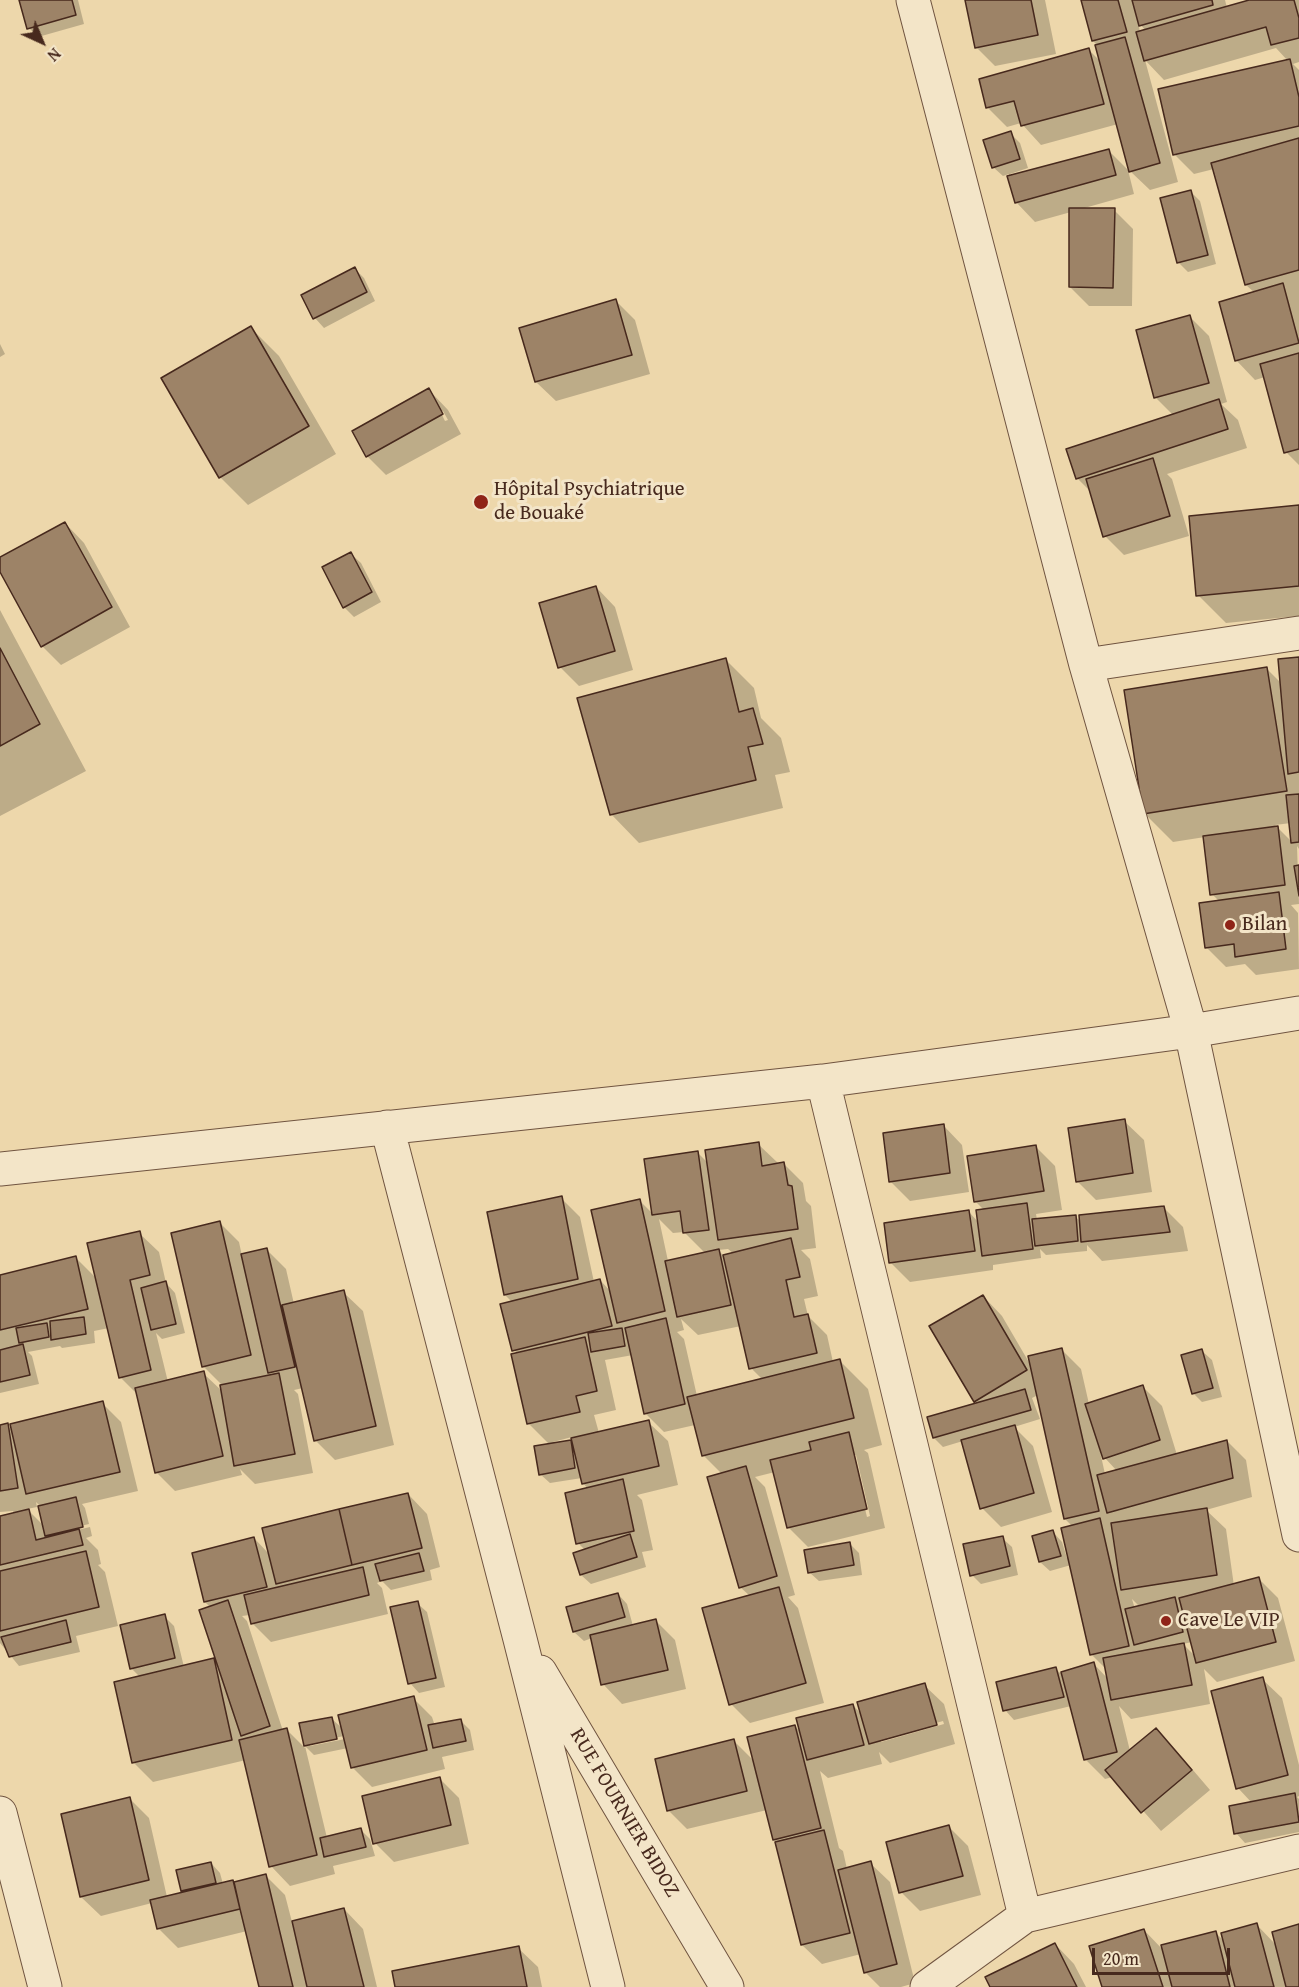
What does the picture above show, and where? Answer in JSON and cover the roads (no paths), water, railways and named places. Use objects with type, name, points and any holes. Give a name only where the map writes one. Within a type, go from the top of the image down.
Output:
[{"type":"street","points":[[913,0],[1086,665],[1191,1031],[1299,1535]]},
{"type":"street","points":[[1086,665],[1299,633]]},
{"type":"street","points":[[0,1169],[823,1081],[1191,1031],[1299,1013]]},
{"type":"street","points":[[823,1081],[1025,1916]]},
{"type":"street","points":[[387,1127],[608,1987]]},
{"type":"street","name":"RUE FOURNIER BIDOZ","points":[[520,1639],[727,1987]]},
{"type":"street","points":[[0,1813],[45,1987]]},
{"type":"street","points":[[927,1987],[1025,1916],[1299,1851]]},
{"type":"place","name":"Hôpital Psychiatrique de Bouaké","points":[[481,502]]},
{"type":"place","name":"Bilan","points":[[1230,925]]},
{"type":"place","name":"Cave Le VIP","points":[[1166,1621]]}]
